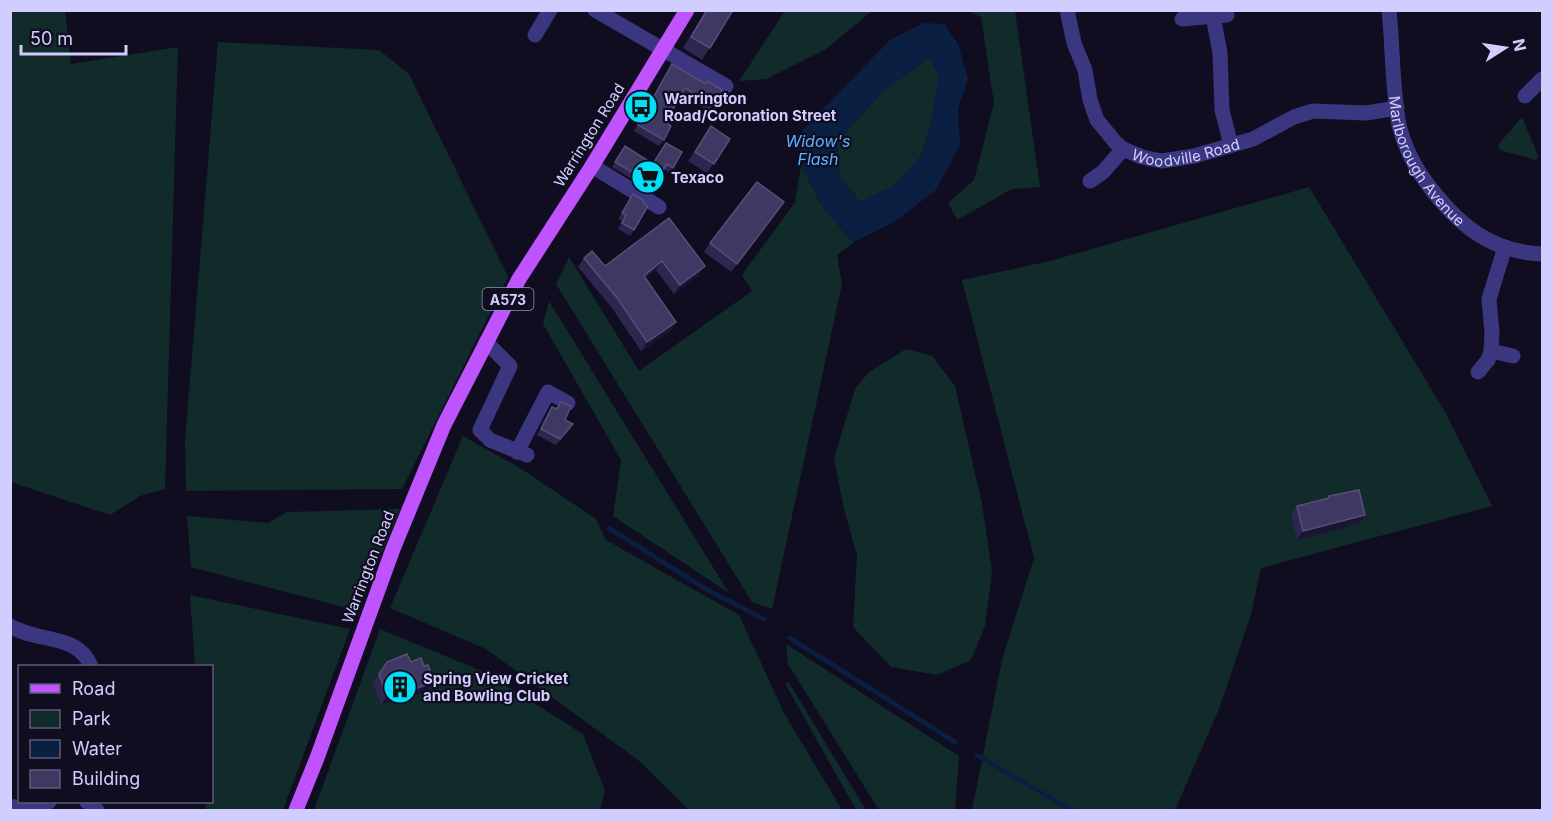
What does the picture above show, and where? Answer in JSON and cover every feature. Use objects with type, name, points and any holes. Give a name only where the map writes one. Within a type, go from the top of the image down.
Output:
[{"type":"main road","name":"Warrington Road","points":[[296,810],[393,549],[444,425],[519,279],[592,166],[687,10]]},
{"type":"street","points":[[535,35],[550,10]]},
{"type":"street","points":[[595,10],[726,87]]},
{"type":"street","name":"Woodville Road","points":[[1067,10],[1074,43],[1085,70],[1093,110],[1102,128],[1123,149],[1142,157],[1162,161],[1183,159],[1259,136],[1294,117],[1312,111],[1366,113],[1397,108]]},
{"type":"street","name":"Marlborough Avenue","points":[[1389,10],[1400,125],[1408,152],[1420,175],[1463,224],[1481,236],[1504,247],[1542,254]]},
{"type":"street","points":[[1182,19],[1220,16],[1222,110],[1231,145]]},
{"type":"street","points":[[1525,96],[1541,84]]},
{"type":"street","points":[[1090,181],[1103,172],[1123,149]]},
{"type":"street","points":[[592,166],[660,207]]},
{"type":"street","points":[[1478,372],[1488,360],[1491,351],[1489,299],[1504,247]]},
{"type":"street","points":[[486,342],[510,366],[480,430],[490,440],[522,453],[548,392],[568,403]]},
{"type":"street","points":[[1491,351],[1513,356]]},
{"type":"street","points":[[10,626],[21,632],[77,648],[86,656],[90,665]]},
{"type":"street","points":[[10,806],[25,809],[44,803]]},
{"type":"green space","points":[[11,10],[65,11],[71,64],[178,47],[165,489],[140,496],[110,515],[11,482]]},
{"type":"green space","points":[[785,11],[872,11],[826,49],[767,79],[739,81]]},
{"type":"green space","points":[[969,11],[1015,11],[1040,187],[1012,189],[957,220],[948,203],[974,180],[994,103],[981,17]]},
{"type":"green space","points":[[218,42],[379,50],[409,74],[508,277],[402,489],[186,491],[185,440]]},
{"type":"green space","points":[[929,58],[939,75],[934,109],[922,155],[892,187],[860,202],[840,177],[837,142],[884,90]]},
{"type":"green space","points":[[1522,117],[1537,153],[1536,160],[1502,151],[1499,148],[1499,144]]},
{"type":"green space","points":[[801,165],[825,211],[854,242],[837,255],[842,284],[772,609],[752,602],[556,284],[569,257],[639,371],[752,291],[742,275],[795,202]]},
{"type":"green space","points":[[1309,187],[1444,410],[1492,506],[1261,568],[1251,614],[1219,709],[1175,810],[972,810],[1002,660],[1034,558],[962,280],[1050,261]]},
{"type":"green space","points":[[549,301],[729,593],[613,516],[621,460],[543,324]]},
{"type":"green space","points":[[906,349],[932,356],[955,386],[982,504],[992,571],[985,626],[971,660],[937,675],[891,667],[853,627],[857,555],[844,509],[834,458],[855,389],[869,372]]},
{"type":"green space","points":[[463,436],[520,468],[596,519],[606,540],[739,615],[784,713],[842,810],[689,810],[638,760],[486,649],[390,608]]},
{"type":"green space","points":[[400,509],[358,611],[191,567],[187,516],[268,523],[287,512]]},
{"type":"green space","points":[[190,595],[350,629],[283,810],[206,810],[205,803],[213,803],[213,665],[195,665]]},
{"type":"green space","points":[[380,629],[484,672],[583,734],[605,791],[600,810],[314,810]]},
{"type":"green space","points":[[786,644],[959,756],[955,810],[879,810],[788,664]]},
{"type":"green space","points":[[788,681],[866,810],[856,810],[786,685]]},
{"type":"water","name":"Widow's Flash","points":[[923,23],[944,24],[958,44],[968,79],[958,109],[960,145],[936,190],[894,222],[854,242],[825,211],[801,165],[798,135],[890,40]],"holes":[[[929,58],[939,75],[934,109],[922,155],[892,187],[860,202],[840,177],[837,142],[884,90]]]},
{"type":"building","points":[[707,10],[733,10],[710,48],[691,37]]},
{"type":"building","points":[[672,64],[706,84],[708,81],[722,90],[713,105],[685,88],[666,122],[671,126],[664,140],[638,125]]},
{"type":"building","points":[[711,126],[730,139],[714,164],[695,152]]},
{"type":"building","points":[[666,143],[682,152],[673,168],[667,164],[654,185],[615,162],[625,146],[653,164]]},
{"type":"building","points":[[757,182],[784,202],[737,264],[710,243]]},
{"type":"building","points":[[633,194],[648,206],[634,230],[622,223],[626,215],[622,213]]},
{"type":"building","points":[[669,218],[705,266],[680,285],[662,261],[644,276],[676,322],[647,342],[618,299],[584,258],[592,251],[605,266]]},
{"type":"building","points":[[561,402],[571,406],[565,420],[573,424],[560,439],[541,429],[552,407],[557,409]]},
{"type":"building","points":[[1359,490],[1365,515],[1303,531],[1297,506]]},
{"type":"building","name":"Spring View Cricket and Bowling Club","points":[[407,654],[411,662],[421,658],[424,666],[428,665],[434,682],[401,694],[400,691],[387,696],[379,674],[387,662]]},
{"type":"waterway","points":[[609,528],[704,588],[764,619]]},
{"type":"waterway","points":[[790,638],[955,742]]},
{"type":"waterway","points":[[977,755],[1071,810]]},
{"type":"place","name":"Warrington Road/Coronation Street","points":[[641,107]]},
{"type":"place","name":"Texaco","points":[[648,177]]},
{"type":"place","name":"Spring View Cricket and Bowling Club","points":[[400,687]]}]
